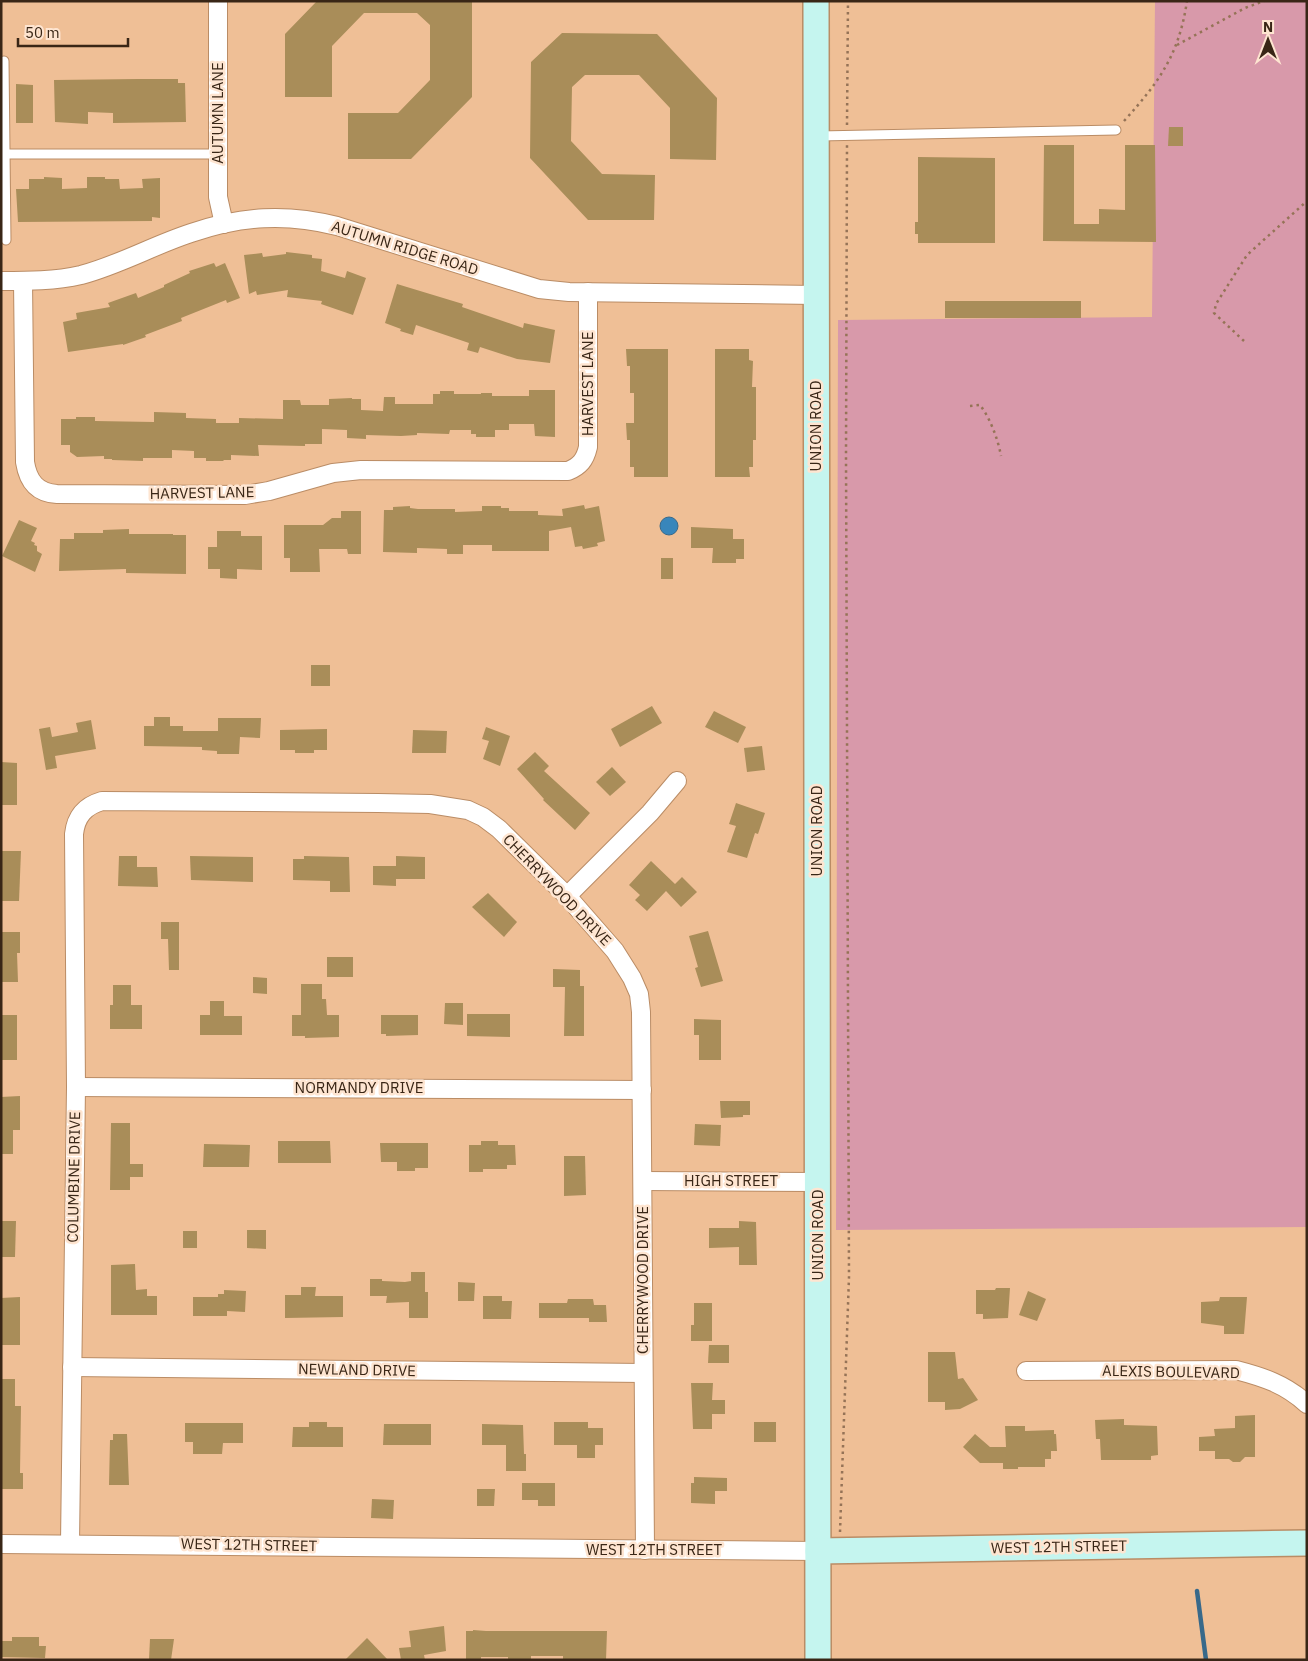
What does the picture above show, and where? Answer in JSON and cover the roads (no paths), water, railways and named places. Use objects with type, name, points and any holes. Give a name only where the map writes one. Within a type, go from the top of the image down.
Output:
[{"type":"main road","name":"UNION ROAD","points":[[816,1],[818,1182],[829,1550],[818,1660]]},
{"type":"main road","name":"WEST 12TH STREET","points":[[829,1550],[1307,1543]]},
{"type":"street","name":"AUTUMN LANE","points":[[218,1],[218,197],[224,224]]},
{"type":"street","name":"AUTUMN RIDGE ROAD","points":[[1,281],[48,280],[81,275],[110,266],[190,233],[224,224],[265,217],[284,217],[319,221],[530,287],[557,292],[816,295]]},
{"type":"street","name":"HARVEST LANE","points":[[23,281],[26,470],[29,478],[40,490],[47,494],[246,494],[269,491],[333,473],[361,470],[568,471],[576,468],[582,462],[588,448],[588,292]]},
{"type":"street","points":[[567,896],[650,813],[678,781]]},
{"type":"street","name":"CHERRYWOOD DRIVE","points":[[83,812],[93,804],[102,801],[378,803],[452,806],[468,810],[489,821],[567,896],[615,951],[626,966],[639,994],[641,1012],[645,1550]]},
{"type":"street","name":"COLUMBINE DRIVE","points":[[70,1543],[76,1087],[74,834],[75,825],[83,812]]},
{"type":"street","name":"NORMANDY DRIVE","points":[[76,1087],[642,1090]]},
{"type":"street","name":"HIGH STREET","points":[[643,1181],[818,1182]]},
{"type":"street","name":"NEWLAND DRIVE","points":[[72,1368],[643,1373]]},
{"type":"street","name":"ALEXIS BOULEVARD","points":[[1026,1371],[1236,1370],[1266,1378],[1297,1395],[1307,1404]]},
{"type":"street","name":"WEST 12TH STREET","points":[[1,1544],[829,1550]]},
{"type":"lane","points":[[4,61],[6,240]]},
{"type":"lane","points":[[816,136],[1116,130]]},
{"type":"lane","points":[[5,154],[218,154]]},
{"type":"water","points":[[669,517],[675,520],[678,526],[675,532],[669,535],[663,532],[660,526],[663,520]]},
{"type":"waterway","points":[[1197,1591],[1206,1660]]}]
